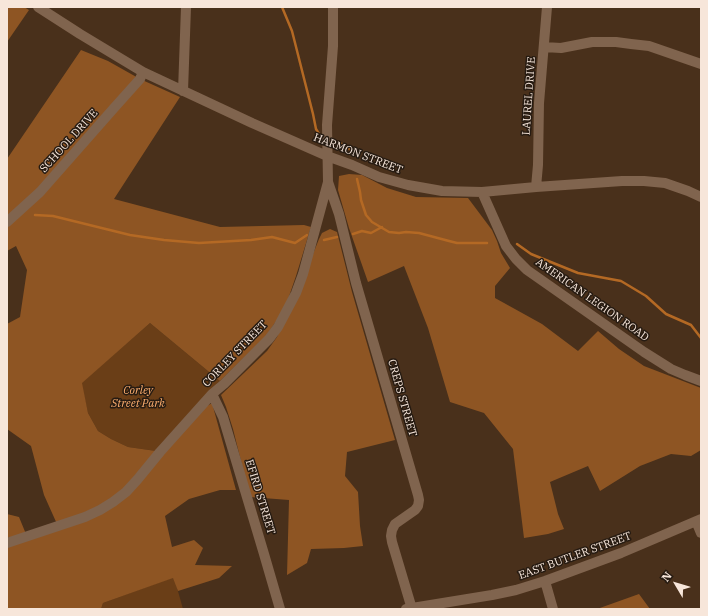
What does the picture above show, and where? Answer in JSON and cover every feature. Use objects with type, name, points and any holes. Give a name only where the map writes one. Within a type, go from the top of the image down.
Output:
[{"type":"street","name":"HARMON STREET","points":[[38,7],[143,72],[183,92],[327,156],[379,177],[408,185],[442,191],[482,192],[622,181],[644,181],[665,183],[701,197]]},
{"type":"street","points":[[183,92],[186,7]]},
{"type":"street","name":"CORLEY STREET","points":[[7,543],[85,518],[113,502],[126,492],[212,394],[269,339],[278,327],[296,293],[303,274],[328,182],[327,125],[333,46],[333,7]]},
{"type":"street","name":"LAUREL DRIVE","points":[[536,187],[538,165],[539,103],[547,7]]},
{"type":"street","points":[[544,47],[561,48],[592,42],[616,42],[648,46],[701,64]]},
{"type":"street","name":"SCHOOL DRIVE","points":[[7,222],[40,192],[140,79],[143,72]]},
{"type":"street","name":"CREPS STREET","points":[[328,182],[339,214],[356,283],[419,500],[416,510],[395,524],[391,536],[409,608]]},
{"type":"street","name":"AMERICAN LEGION ROAD","points":[[482,192],[506,246],[527,270],[644,352],[671,369],[701,381]]},
{"type":"street","name":"EFIRD STREET","points":[[212,394],[225,425],[280,609]]},
{"type":"street","points":[[699,520],[701,533]]},
{"type":"street","name":"EAST BUTLER STREET","points":[[409,608],[516,590],[621,553],[699,520]]},
{"type":"street","points":[[545,581],[553,609]]},
{"type":"green space","name":"Corley Street Park","points":[[150,323],[220,381],[156,451],[128,447],[98,431],[88,413],[81,383]]},
{"type":"green space","points":[[174,577],[183,609],[101,609],[103,603]]},
{"type":"shaded area","points":[[7,7],[24,7],[29,10],[7,42]]},
{"type":"shaded area","points":[[81,50],[108,61],[140,79],[180,97],[114,199],[220,227],[304,225],[311,227],[285,308],[266,336],[220,381],[150,323],[82,383],[88,413],[98,431],[128,447],[156,451],[114,500],[57,524],[44,495],[31,446],[7,429],[7,324],[20,317],[27,270],[16,246],[7,251],[7,159]]},
{"type":"shaded area","points":[[349,174],[362,175],[387,188],[416,197],[468,198],[492,230],[501,253],[510,268],[495,286],[495,298],[542,324],[578,351],[598,331],[619,349],[644,366],[701,388],[701,450],[691,456],[671,454],[640,466],[600,491],[588,466],[550,482],[558,514],[564,529],[548,534],[524,538],[513,449],[484,413],[450,402],[428,328],[404,266],[368,282],[349,228],[338,190],[339,176]]},
{"type":"shaded area","points":[[330,229],[337,232],[352,292],[395,440],[347,452],[345,476],[358,492],[363,546],[311,549],[307,563],[287,575],[289,500],[250,497],[233,429],[221,395],[267,351],[277,337],[319,239],[322,233]]},
{"type":"shaded area","points":[[212,403],[236,490],[220,490],[189,499],[165,516],[172,547],[194,540],[203,548],[195,565],[232,566],[219,578],[178,591],[173,578],[103,603],[101,609],[7,609],[7,547],[100,512],[207,406]]},
{"type":"shaded area","points":[[7,514],[19,517],[26,534],[7,538]]},
{"type":"shaded area","points":[[639,594],[650,609],[597,609]]},
{"type":"waterway","points":[[282,7],[292,31],[316,129],[319,134]]},
{"type":"waterway","points":[[335,141],[346,146],[358,156]]},
{"type":"waterway","points":[[357,179],[361,200],[366,215],[372,222],[389,232],[419,233],[457,243],[487,243]]},
{"type":"waterway","points":[[35,215],[53,216],[130,235],[199,243],[251,240],[272,237],[295,243],[307,235]]},
{"type":"waterway","points":[[353,234],[362,231],[371,233],[382,227]]},
{"type":"waterway","points":[[324,240],[337,237]]},
{"type":"waterway","points":[[517,244],[531,254],[578,273],[621,281],[646,296],[666,314],[691,325],[701,338]]}]
